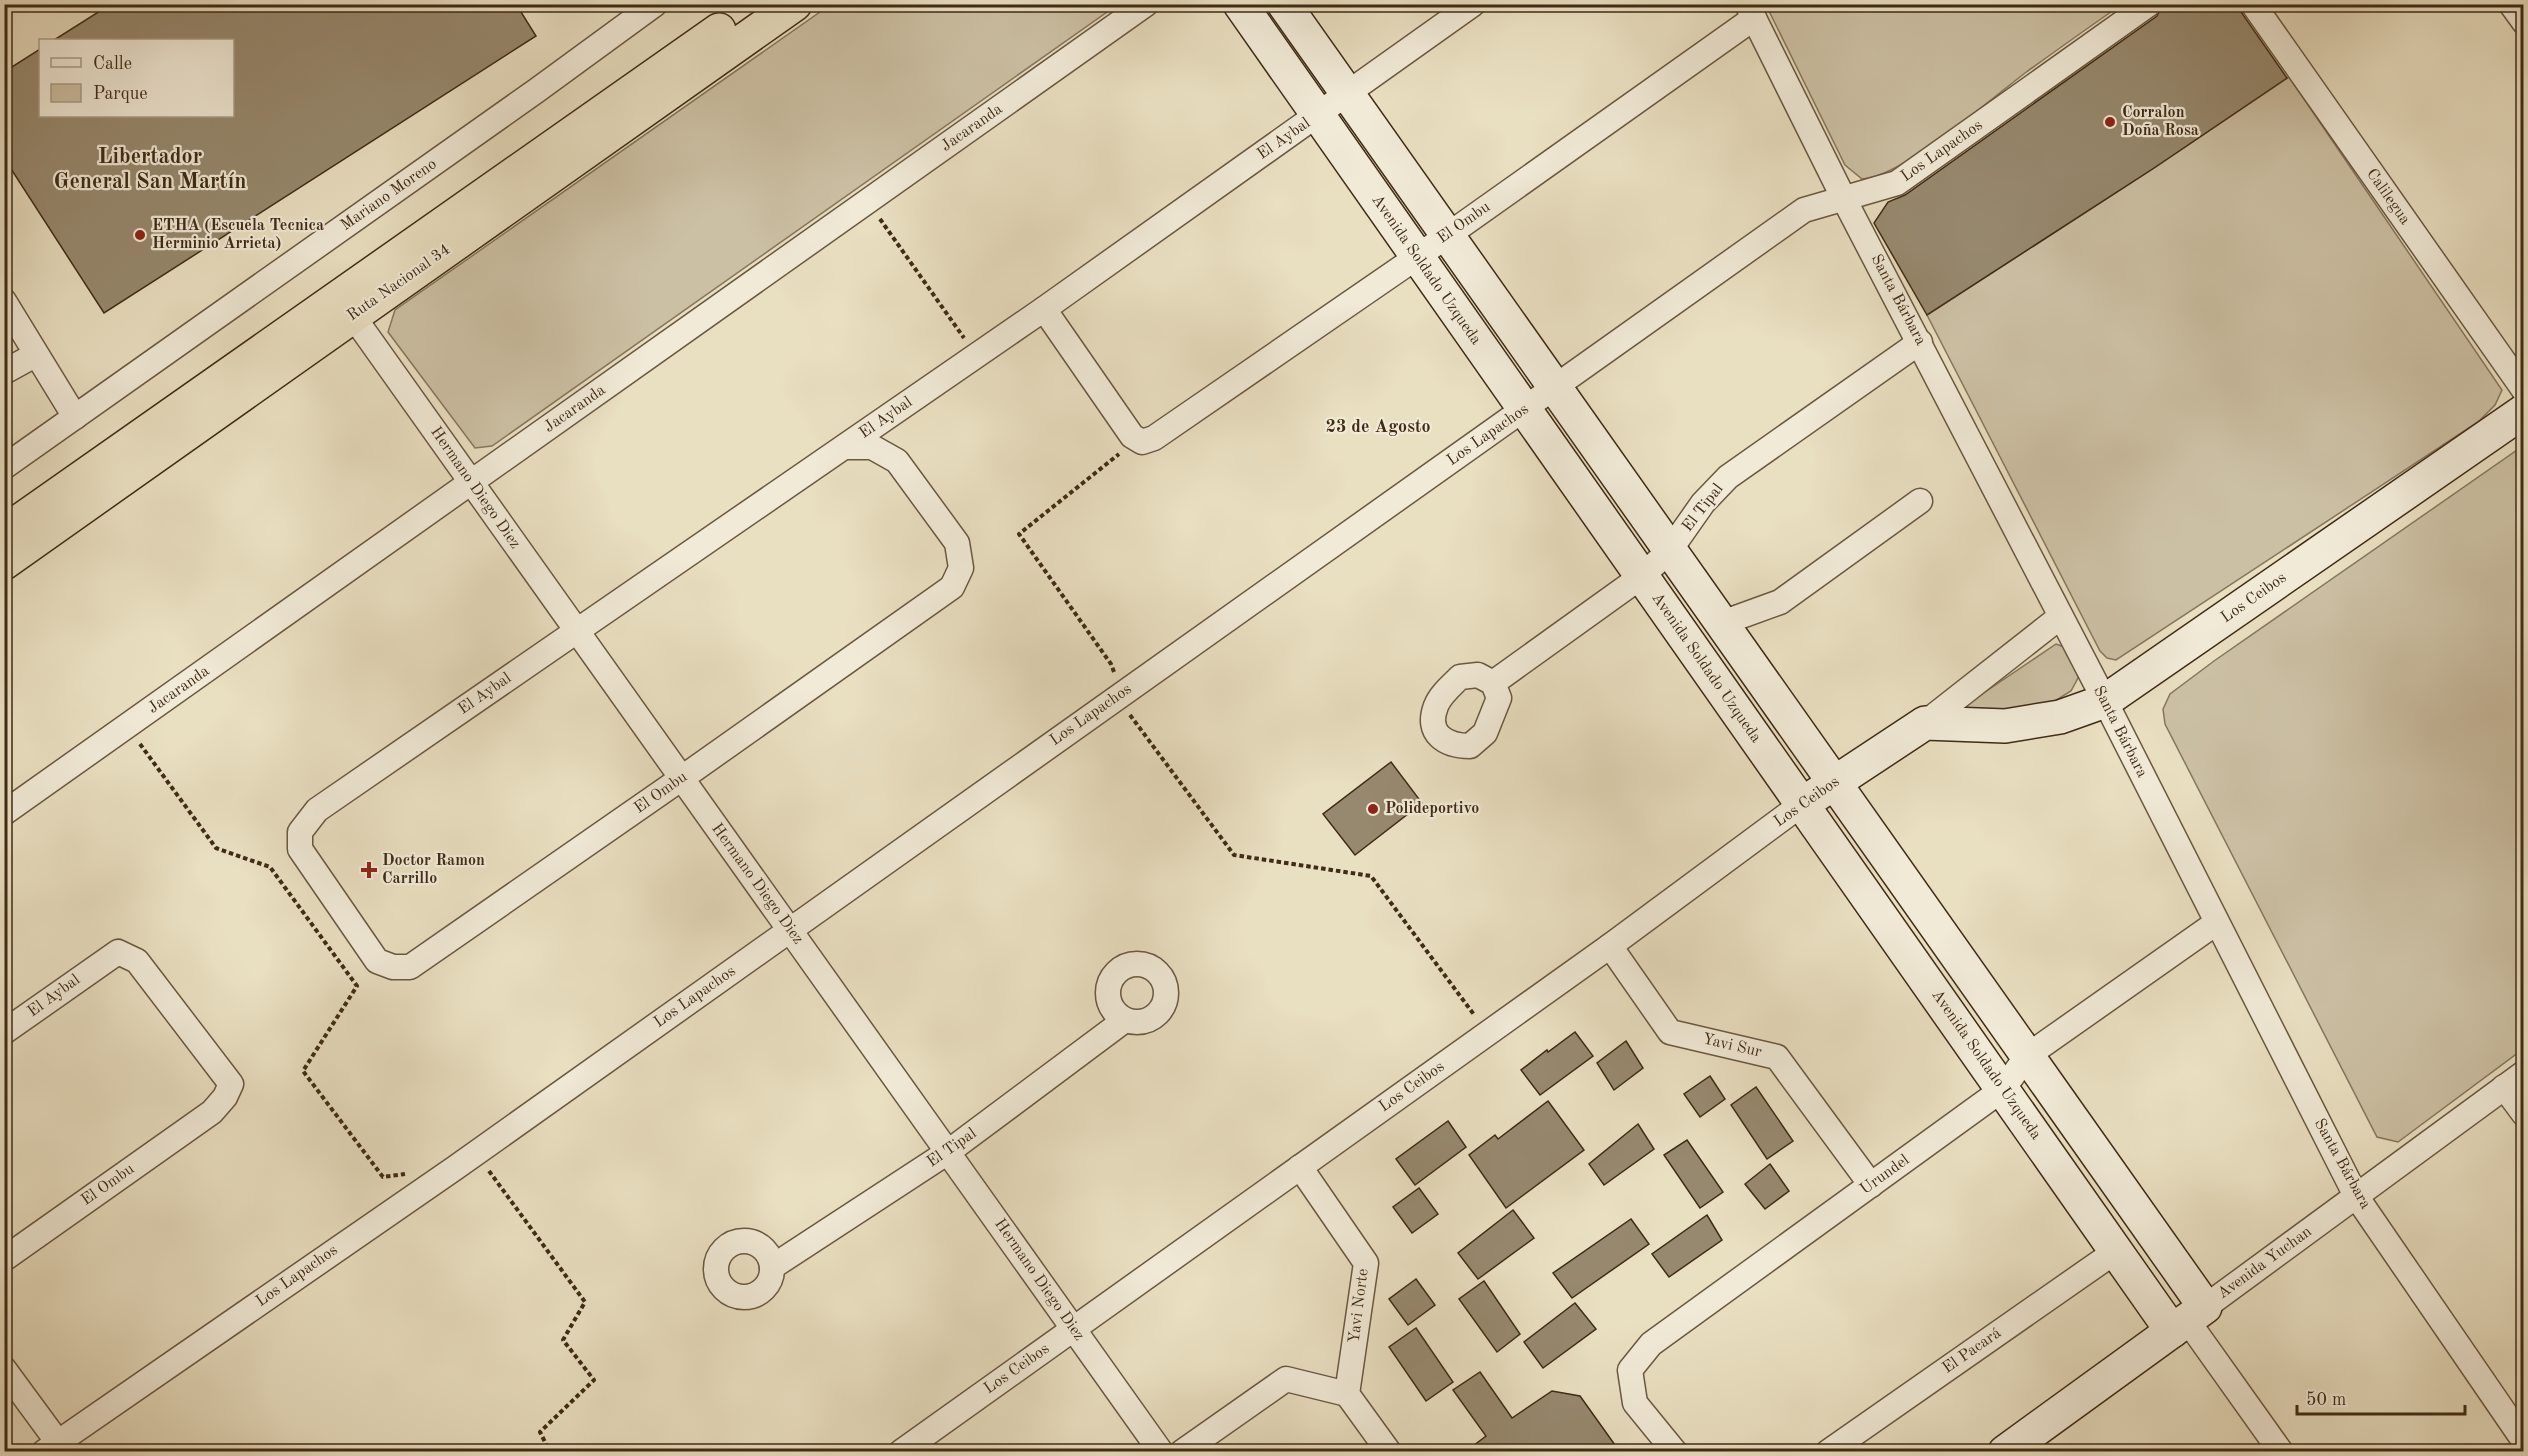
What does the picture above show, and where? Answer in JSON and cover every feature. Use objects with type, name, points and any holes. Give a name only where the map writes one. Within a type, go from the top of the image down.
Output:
[{"type":"highway","name":"Ruta Nacional 34","points":[[4,532],[755,4]]},
{"type":"highway","name":"Ruta Nacional 34","points":[[4,563],[795,4]]},
{"type":"street","name":"Mariano Moreno","points":[[4,467],[527,98],[655,4]]},
{"type":"street","name":"Jacaranda","points":[[4,813],[1146,4]]},
{"type":"street","name":"Avenida Soldado Uzqueda","points":[[1240,4],[2116,1251],[2188,1319]]},
{"type":"street","name":"Avenida Soldado Uzqueda","points":[[1284,4],[2028,1056],[2188,1319],[2281,1452]]},
{"type":"street","name":"El Aybal","points":[[393,967],[377,961],[300,849],[300,832],[317,810],[1044,309],[1473,4]]},
{"type":"street","name":"Los Lapachos","points":[[56,1448],[455,1168],[1804,210],[1897,183],[2149,4]]},
{"type":"street","name":"Calilegua","points":[[2253,4],[2523,390]]},
{"type":"street","points":[[2511,4],[2523,22]]},
{"type":"street","name":"Santa Bárbara","points":[[1750,11],[1844,199],[2105,700],[2356,1196],[2523,1441]]},
{"type":"street","name":"El Ombu","points":[[1140,441],[1154,438],[1447,235],[1750,11]]},
{"type":"street","points":[[4,301],[75,417]]},
{"type":"street","points":[[1044,309],[1132,436],[1140,441]]},
{"type":"street","name":"Hermano Diego Diez","points":[[353,316],[1161,1452]]},
{"type":"street","name":"El Tipal","points":[[1493,683],[1642,576],[1670,550],[1703,503],[1728,477],[1920,342]]},
{"type":"street","points":[[4,372],[36,355]]},
{"type":"street","name":"Los Ceibos","points":[[1925,723],[2005,726],[2060,717],[2105,700],[2523,411]]},
{"type":"street","name":"El Ombu","points":[[393,967],[410,967],[952,587],[961,568],[957,543],[897,461],[872,447],[844,447]]},
{"type":"street","points":[[1722,623],[1780,602],[1920,501]]},
{"type":"street","name":"Los Ceibos","points":[[901,1452],[1610,946],[1802,804],[1925,723],[2060,617]]},
{"type":"street","name":"Urundel","points":[[1675,1452],[1635,1403],[1630,1370],[1652,1344],[2003,1089],[2028,1056],[2216,922]]},
{"type":"street","name":"Yavi Sur","points":[[1610,946],[1670,1032],[1777,1057],[1871,1185]]},
{"type":"street","name":"El Ombu","points":[[4,1259],[212,1112],[225,1097],[231,1084],[137,961],[118,952],[104,960]]},
{"type":"street","name":"El Aybal","points":[[4,1032],[104,960]]},
{"type":"street","name":"El Tipal","points":[[772,1267],[948,1152],[1125,1020]]},
{"type":"street","name":"Avenida Yuchan","points":[[2012,1449],[2523,1073]]},
{"type":"street","points":[[2504,1088],[2523,1114]]},
{"type":"street","name":"Yavi Norte","points":[[1300,1167],[1366,1263],[1347,1394]]},
{"type":"street","name":"El Pacará","points":[[1828,1452],[2116,1251]]},
{"type":"street","points":[[4,1369],[56,1448]]},
{"type":"street","points":[[1182,1452],[1286,1379],[1347,1394],[1389,1452]]},
{"type":"path","points":[[868,201],[976,356]]},
{"type":"path","points":[[1140,441],[1019,534],[1112,664],[1127,711],[1234,855],[1371,876],[1488,1033]]},
{"type":"path","points":[[127,726],[216,848],[270,867],[357,986],[303,1071],[383,1177],[414,1173]]},
{"type":"path","points":[[455,1168],[484,1164],[585,1302],[563,1340],[594,1380],[540,1432],[550,1452]]},
{"type":"green space","points":[[830,5],[1117,5],[492,446],[475,448],[388,332],[395,310]]},
{"type":"green space","points":[[1766,5],[2121,5],[2025,73],[1922,152],[1879,175],[1862,179],[1845,165]]},
{"type":"green space","points":[[2289,77],[2502,390],[2495,405],[2478,422],[2116,660],[2107,658],[2100,651],[1927,315],[2154,168]]},
{"type":"green space","points":[[2520,448],[2524,448],[2523,1049],[2398,1142],[2377,1137],[2165,724],[2163,709],[2170,694],[2214,661]]},
{"type":"green space","points":[[2056,644],[2064,647],[2078,674],[2071,691],[2050,704],[1948,717]]},
{"type":"building","name":"ETHA (Escuela Tecnica Herminio Arrieta)","points":[[111,4],[516,4],[536,36],[104,313],[4,158],[4,72],[39,50],[39,117],[234,117],[234,39],[56,39]]},
{"type":"building","name":"Corralon Doña Rosa","points":[[2163,4],[2239,4],[2241,12],[2287,78],[2154,168],[1927,315],[1874,223],[1888,202],[1905,195],[2157,16]]},
{"type":"building","name":"Polideportivo","points":[[1391,762],[1422,803],[1355,855],[1323,814]]},
{"type":"building","points":[[1575,1032],[1593,1056],[1540,1095],[1521,1070]]},
{"type":"building","points":[[1626,1041],[1643,1068],[1614,1090],[1597,1063]]},
{"type":"building","points":[[1710,1076],[1725,1099],[1700,1117],[1684,1094]]},
{"type":"building","points":[[1756,1087],[1793,1141],[1767,1159],[1731,1105]]},
{"type":"building","points":[[1548,1101],[1584,1150],[1506,1208],[1469,1155],[1495,1135],[1498,1139]]},
{"type":"building","points":[[1448,1121],[1466,1147],[1415,1185],[1396,1159]]},
{"type":"building","points":[[1638,1124],[1654,1149],[1604,1185],[1589,1164]]},
{"type":"building","points":[[1687,1140],[1723,1192],[1700,1208],[1664,1155]]},
{"type":"building","points":[[1770,1164],[1789,1191],[1765,1209],[1745,1184]]},
{"type":"building","points":[[1419,1188],[1438,1214],[1412,1233],[1393,1207]]},
{"type":"building","points":[[1513,1210],[1534,1238],[1478,1279],[1458,1253]]},
{"type":"building","points":[[1707,1215],[1722,1240],[1669,1277],[1652,1254]]},
{"type":"building","points":[[1631,1219],[1649,1244],[1572,1298],[1553,1273]]},
{"type":"building","points":[[1416,1279],[1435,1305],[1408,1325],[1389,1299]]},
{"type":"building","points":[[1484,1281],[1520,1334],[1497,1352],[1459,1299]]},
{"type":"building","points":[[1575,1303],[1596,1329],[1543,1368],[1524,1342]]},
{"type":"building","points":[[1416,1328],[1453,1382],[1426,1401],[1389,1347]]},
{"type":"building","points":[[1480,1372],[1512,1418],[1552,1391],[1580,1396],[1620,1452],[1465,1452],[1486,1436],[1453,1390]]},
{"type":"place","name":"Corralon Doña Rosa","points":[[2110,122]]},
{"type":"place","name":"ETHA (Escuela Tecnica Herminio Arrieta)","points":[[140,235]]},
{"type":"place","name":"Polideportivo","points":[[1373,809]]},
{"type":"place","name":"Doctor Ramon Carrillo","points":[[369,870]]},
{"type":"district","name":"Libertador General San Martín","points":[[150,170]]},
{"type":"district","name":"23 de Agosto","points":[[1378,427]]}]
